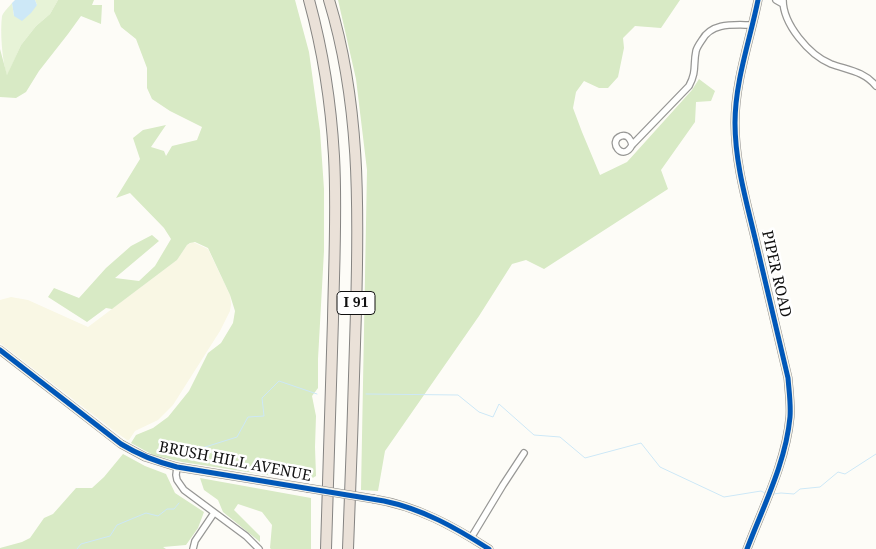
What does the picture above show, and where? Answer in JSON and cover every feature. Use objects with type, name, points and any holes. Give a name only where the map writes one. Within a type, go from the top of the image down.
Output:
[{"type":"highway","name":"I 91","points":[[309,0],[327,86],[334,175],[334,284],[326,549]]},
{"type":"highway","name":"I 91","points":[[330,0],[347,76],[354,130],[357,184],[357,258],[348,549]]},
{"type":"street","name":"PIPER ROAD","points":[[747,549],[780,463],[787,435],[790,408],[788,378],[741,177],[736,148],[736,103],[758,0]]},
{"type":"street","points":[[776,0],[783,2],[791,26],[802,41],[822,60],[862,74],[876,86]]},
{"type":"street","points":[[632,146],[689,86],[695,74],[696,51],[705,34],[723,26],[752,25]]},
{"type":"street","name":"BRUSH HILL AVENUE","points":[[0,350],[121,444],[153,460],[176,467],[399,504],[429,515],[489,549]]},
{"type":"street","points":[[471,538],[524,453]]},
{"type":"street","points":[[176,467],[176,477],[181,486],[191,496],[246,536],[259,549]]},
{"type":"street","points":[[193,549],[194,542],[214,513]]},
{"type":"shaded area","points":[[193,242],[208,249],[230,295],[230,311],[220,331],[173,405],[158,420],[135,431],[129,440],[113,430],[0,343],[0,300],[11,297],[28,300],[88,327],[177,260],[187,245]]},
{"type":"green space","points":[[35,0],[58,0],[50,14],[36,26],[21,45],[7,76],[2,46],[2,16],[12,3],[14,16],[37,5]]},
{"type":"green space","points":[[58,0],[94,0],[92,5],[102,5],[101,24],[81,16],[39,71],[26,92],[16,98],[0,97],[0,49],[7,75],[21,45],[36,26],[50,14]]},
{"type":"green space","points":[[114,0],[295,0],[309,52],[320,131],[324,189],[324,251],[318,388],[312,396],[316,416],[316,476],[311,479],[306,481],[182,462],[153,455],[131,443],[136,435],[153,428],[168,417],[189,391],[208,353],[221,343],[233,323],[235,311],[230,295],[208,248],[195,242],[190,243],[177,260],[112,309],[106,308],[87,322],[48,297],[54,288],[79,298],[106,268],[131,246],[152,235],[159,241],[115,278],[139,281],[155,266],[171,239],[164,228],[130,193],[116,198],[140,159],[133,138],[143,130],[166,125],[151,147],[164,151],[166,156],[172,146],[197,140],[202,127],[170,111],[152,99],[147,88],[147,68],[136,39],[121,27],[114,11]]},
{"type":"green space","points":[[338,0],[680,0],[661,28],[635,26],[623,38],[624,48],[618,77],[608,88],[599,88],[584,81],[576,92],[573,108],[600,175],[627,162],[692,90],[699,79],[715,91],[711,101],[696,102],[695,122],[661,170],[668,189],[544,269],[526,260],[512,264],[479,316],[385,451],[378,491],[361,490],[367,170],[356,79]]},
{"type":"green space","points":[[123,454],[145,466],[166,474],[175,493],[204,512],[198,528],[186,545],[163,547],[166,549],[0,549],[30,538],[44,518],[53,514],[76,488],[92,488]]},
{"type":"green space","points":[[200,478],[311,498],[311,549],[271,549],[272,525],[262,512],[238,504],[234,510],[260,536],[260,542],[223,512],[218,500],[204,490]]},
{"type":"water","points":[[15,0],[35,0],[37,5],[22,21],[14,16],[12,3]]},
{"type":"waterway","points":[[186,453],[237,437],[248,417],[264,416],[262,398],[279,381],[317,394]]},
{"type":"waterway","points":[[366,394],[458,395],[479,412],[493,417],[499,404],[534,435],[560,437],[585,458],[641,443],[660,467],[724,497],[761,491],[765,493]]},
{"type":"waterway","points":[[773,494],[794,494],[800,489],[820,487],[838,472],[845,474],[876,454]]},
{"type":"waterway","points":[[77,549],[81,544],[110,536],[117,525],[146,513],[158,516],[167,509],[174,509],[179,503]]},
{"type":"cycle path","points":[[747,549],[779,467],[788,434],[790,412],[788,378],[745,195],[735,138],[737,92],[758,0]]},
{"type":"cycle path","points":[[0,350],[121,444],[148,458],[177,467],[398,504],[439,520],[489,549]]}]
